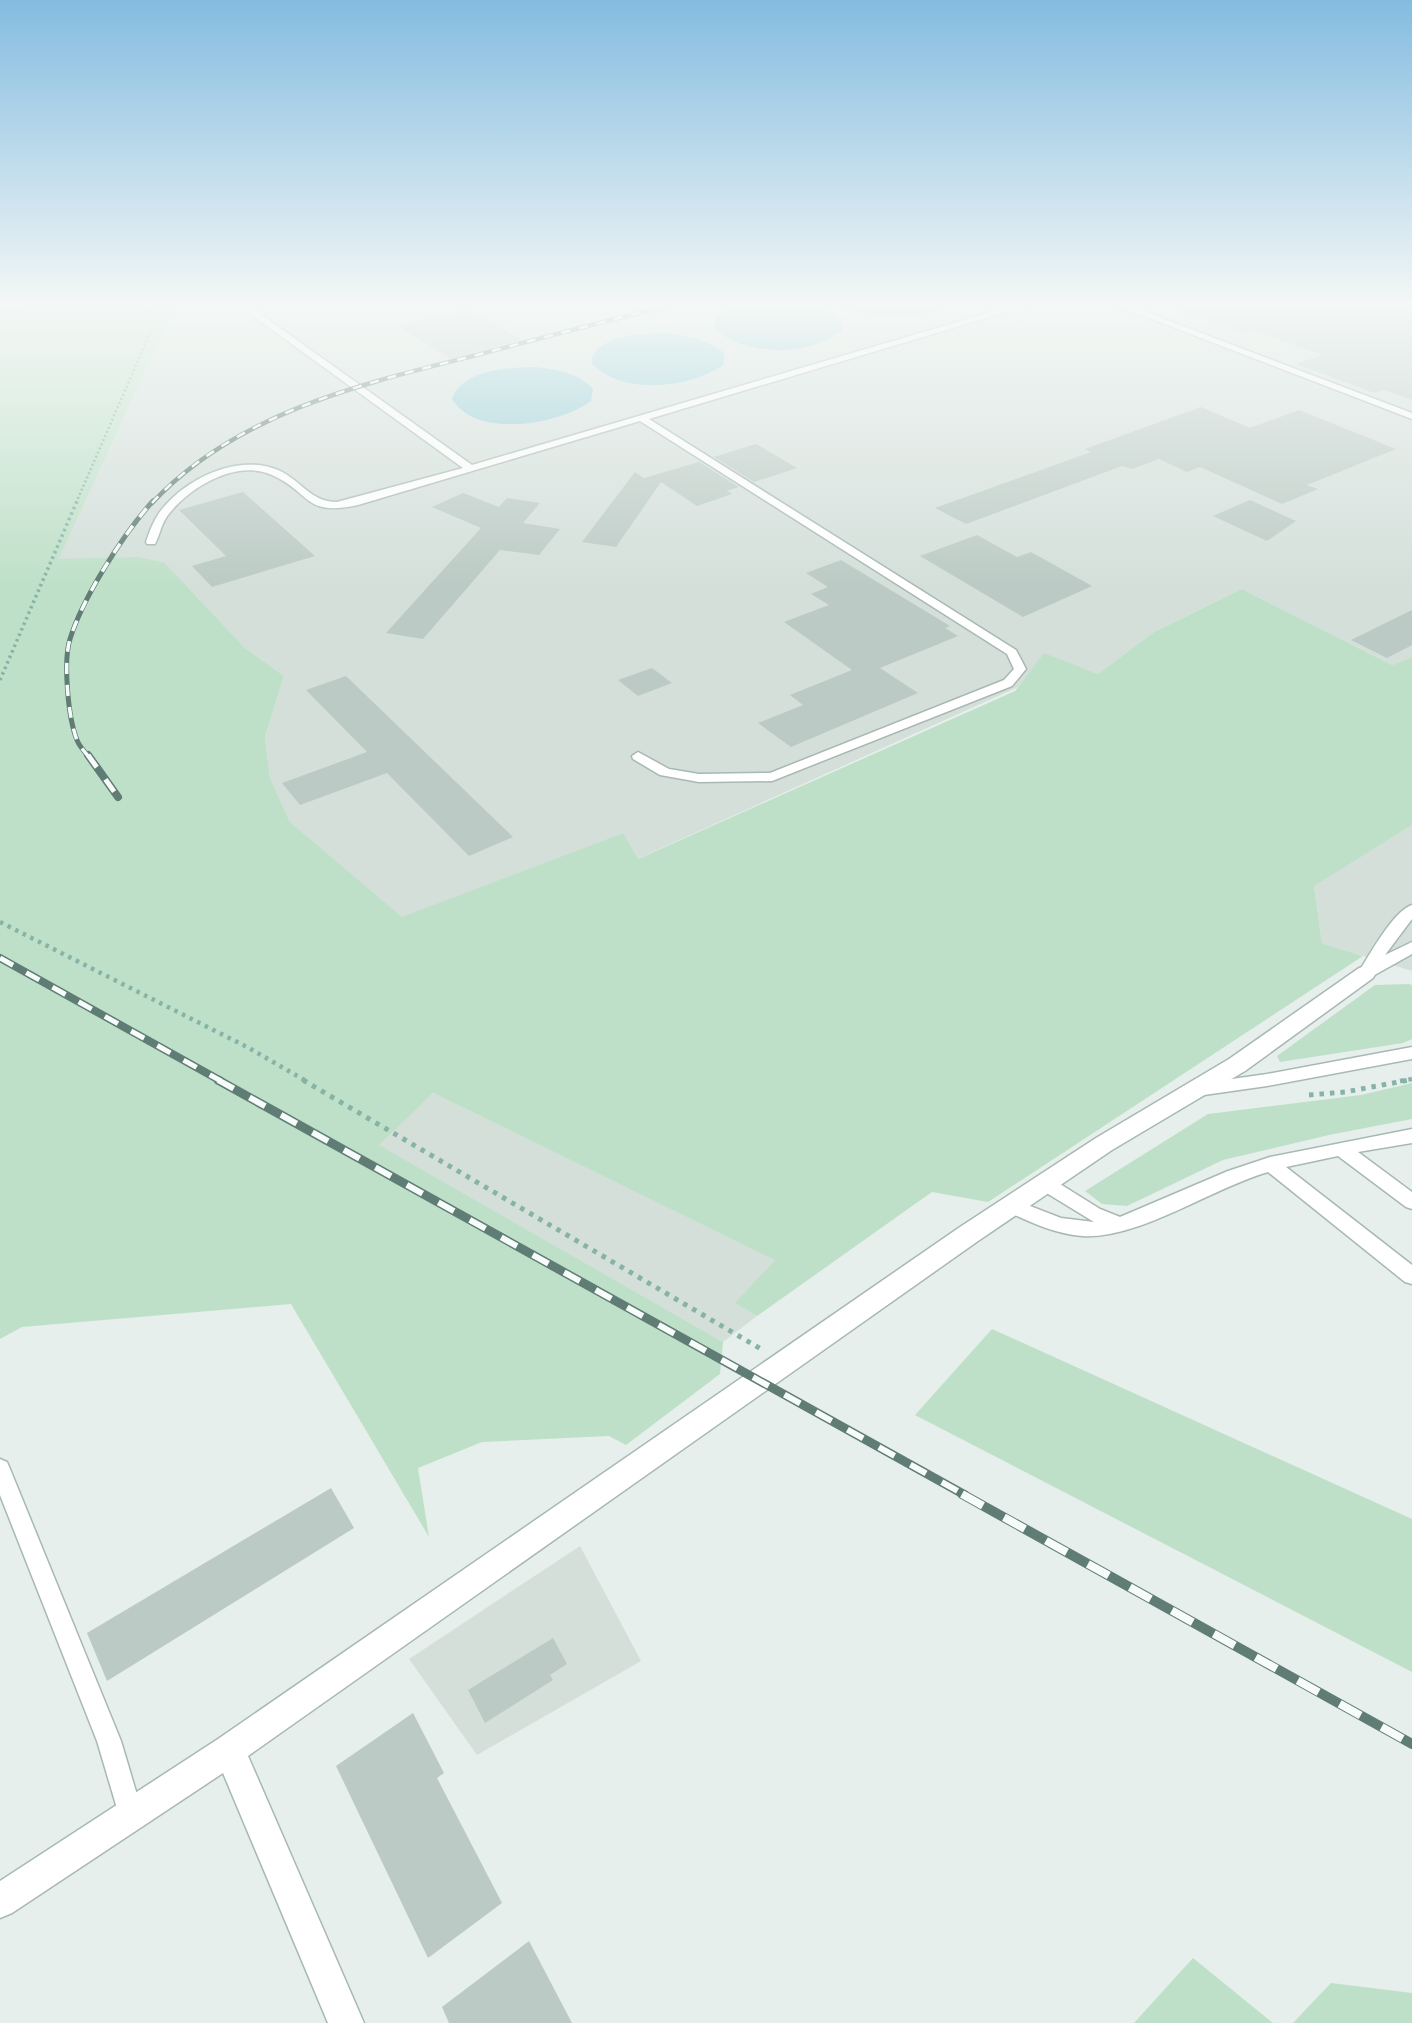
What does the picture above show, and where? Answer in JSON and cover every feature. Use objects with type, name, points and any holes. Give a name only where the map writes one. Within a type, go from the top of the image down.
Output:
[{"type":"street","points":[[0,1901],[229,1749],[1012,1206],[1104,1144],[1237,1065],[1366,973]]},
{"type":"street","points":[[229,1749],[346,2023]]},
{"type":"lane","points":[[371,397],[471,469]]},
{"type":"lane","points":[[151,542],[167,509],[212,475],[230,469],[271,470],[309,501],[341,506],[711,397]]},
{"type":"lane","points":[[1363,397],[1412,416]]},
{"type":"lane","points":[[638,756],[665,772],[699,778],[772,776],[1007,684],[1020,668],[1012,652],[641,418]]},
{"type":"lane","points":[[1366,973],[1412,910]]},
{"type":"lane","points":[[1386,944],[1408,954]]},
{"type":"lane","points":[[1366,973],[1408,954]]},
{"type":"lane","points":[[1194,1090],[1267,1080],[1412,1053]]},
{"type":"lane","points":[[1012,1206],[1066,1228],[1096,1229],[1119,1224],[1235,1175],[1270,1164],[1412,1136]]},
{"type":"lane","points":[[1341,1149],[1412,1202]]},
{"type":"lane","points":[[1270,1164],[1412,1276]]},
{"type":"lane","points":[[1046,1184],[1094,1214],[1119,1224]]},
{"type":"lane","points":[[0,1469],[109,1741],[131,1815]]},
{"type":"path","points":[[0,680],[122,397]]},
{"type":"path","points":[[0,922],[248,1048],[786,1364]]},
{"type":"shaded area","points":[[133,397],[1412,397],[1412,657],[1392,665],[1242,589],[1154,632],[1098,674],[1044,654],[1018,687],[637,859],[623,833],[402,918],[290,822],[270,778],[265,737],[284,676],[245,648],[165,563],[59,559]]},
{"type":"shaded area","points":[[1412,825],[1412,971],[1322,943],[1314,885]]},
{"type":"shaded area","points":[[433,1093],[776,1260],[736,1303],[757,1316],[723,1342],[378,1145]]},
{"type":"shaded area","points":[[580,1546],[641,1661],[477,1755],[409,1659]]},
{"type":"green space","points":[[0,397],[133,397],[59,559],[138,557],[165,563],[245,648],[284,676],[265,737],[270,778],[290,822],[402,917],[623,833],[638,859],[1015,691],[1044,653],[1098,674],[1154,632],[1242,589],[1392,665],[1412,657],[1412,825],[1314,886],[1322,943],[1363,956],[988,1202],[932,1192],[757,1316],[735,1303],[775,1260],[433,1093],[379,1145],[723,1342],[720,1374],[626,1445],[609,1436],[482,1442],[418,1468],[429,1537],[291,1304],[22,1327],[0,1339]]},
{"type":"green space","points":[[1375,985],[1412,985],[1412,1039],[1403,1043],[1280,1062],[1277,1056]]},
{"type":"green space","points":[[1412,1083],[1412,1119],[1223,1160],[1127,1206],[1102,1204],[1085,1191],[1208,1114],[1361,1095]]},
{"type":"green space","points":[[992,1329],[1412,1519],[1412,1672],[915,1415]]},
{"type":"green space","points":[[1193,1958],[1273,2023],[1134,2023]]},
{"type":"green space","points":[[1331,1983],[1412,1993],[1412,2023],[1293,2023]]},
{"type":"water","points":[[592,397],[591,401],[577,409],[559,416],[518,424],[479,420],[464,412],[452,399]]},
{"type":"building","points":[[1201,407],[1250,428],[1299,410],[1396,449],[1307,485],[1318,489],[1282,504],[1200,467],[1187,472],[1159,459],[1132,469],[1122,466],[966,524],[935,508],[1091,452],[1085,449]]},
{"type":"building","points":[[756,444],[797,468],[754,482],[714,457]]},
{"type":"building","points":[[699,462],[739,487],[727,491],[732,494],[697,506],[661,482],[616,547],[582,542],[635,472],[644,478]]},
{"type":"building","points":[[243,492],[315,556],[212,587],[192,566],[226,556],[179,510]]},
{"type":"building","points":[[463,493],[499,507],[507,498],[540,503],[523,523],[560,529],[539,555],[500,550],[423,639],[386,633],[481,528],[432,507]]},
{"type":"building","points":[[1250,500],[1296,521],[1267,541],[1213,516]]},
{"type":"building","points":[[977,535],[1017,557],[1031,552],[1092,586],[1023,617],[920,556]]},
{"type":"building","points":[[841,560],[950,626],[945,628],[958,636],[880,668],[918,693],[791,747],[758,723],[803,705],[790,695],[852,670],[784,622],[829,605],[811,594],[828,587],[806,573]]},
{"type":"building","points":[[1412,610],[1412,645],[1387,658],[1351,640]]},
{"type":"building","points":[[652,668],[672,683],[638,696],[618,680]]},
{"type":"building","points":[[346,676],[513,837],[469,856],[387,773],[300,805],[282,783],[367,752],[306,690]]},
{"type":"building","points":[[331,1488],[354,1528],[107,1681],[87,1633]]},
{"type":"building","points":[[553,1638],[567,1664],[550,1675],[553,1680],[485,1723],[468,1690]]},
{"type":"building","points":[[413,1713],[444,1773],[437,1778],[502,1903],[428,1958],[336,1766]]},
{"type":"building","points":[[529,1941],[572,2023],[449,2023],[442,2007]]},
{"type":"railway","points":[[152,503],[185,472],[222,446],[261,424],[327,397]]},
{"type":"railway","points":[[89,757],[78,742],[71,718],[67,675],[70,639],[84,604],[106,566],[153,501]]},
{"type":"railway","points":[[88,755],[118,797]]},
{"type":"railway","points":[[0,958],[221,1081]]},
{"type":"railway","points":[[218,1080],[965,1495]]},
{"type":"railway","points":[[962,1494],[1412,1744]]}]
